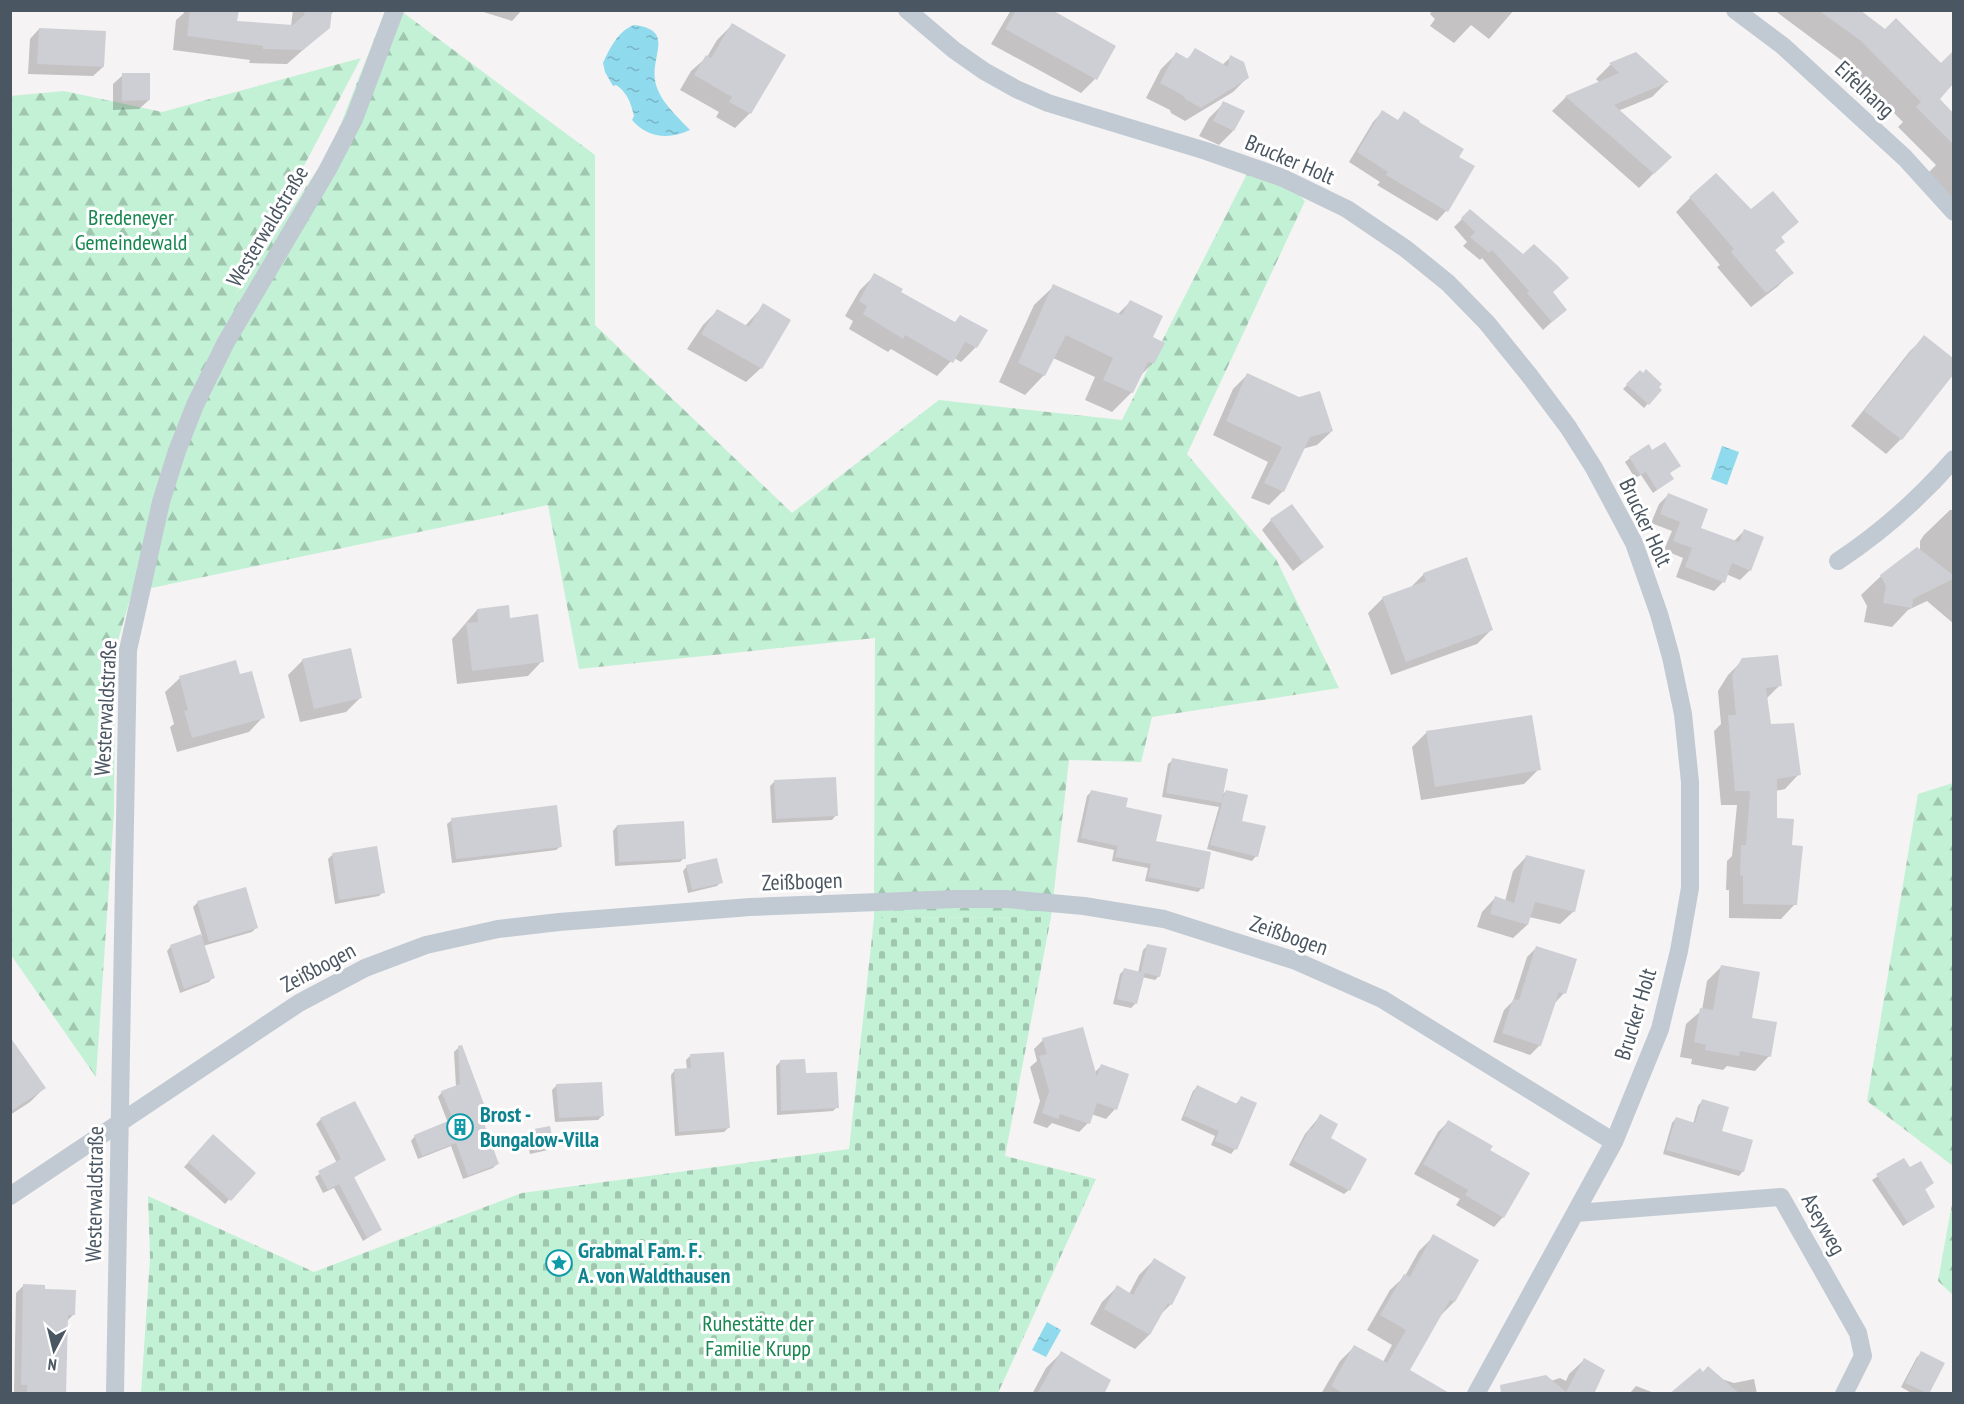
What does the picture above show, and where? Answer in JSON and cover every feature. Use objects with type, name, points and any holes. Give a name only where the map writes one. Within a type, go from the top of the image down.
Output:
[{"type":"street","name":"Westerwaldstraße","points":[[115,1394],[128,651],[160,502],[195,405],[226,342],[327,171],[354,119],[395,10]]},
{"type":"street","name":"Brucker Holt","points":[[907,10],[954,50],[984,71],[1016,89],[1048,103],[1206,151],[1283,178],[1347,209],[1396,242],[1448,283],[1487,323],[1542,392],[1594,468],[1634,543],[1659,614],[1683,714],[1690,782],[1690,888],[1660,1029],[1614,1142],[1476,1394]]},
{"type":"street","name":"Eifelhang","points":[[1735,10],[1791,54],[1905,158],[1953,212]]},
{"type":"street","points":[[1838,561],[1867,542],[1894,520],[1926,491],[1953,459]]},
{"type":"street","name":"Zeißbogen","points":[[10,1196],[299,1003],[374,964],[426,945],[498,929],[750,907],[1006,899],[1084,906],[1164,919],[1296,961],[1382,999],[1614,1142]]},
{"type":"street","name":"Aseyweg","points":[[1576,1212],[1781,1197],[1858,1333],[1863,1356],[1844,1394]]},
{"type":"green space","name":"Bredeneyer Gemeindewald","points":[[385,11],[401,11],[595,155],[595,325],[792,513],[939,400],[1122,420],[1253,162],[1283,178],[1305,201],[1187,454],[1276,559],[1339,688],[1152,717],[1141,762],[1069,760],[1051,917],[874,918],[875,638],[579,669],[548,505],[132,592],[115,651],[114,812],[96,1077],[11,955],[10,96],[64,91],[162,112],[361,58],[236,294],[331,149]]},
{"type":"green space","points":[[1954,783],[1953,1166],[1867,1101],[1918,794]]},
{"type":"green space","name":"Ruhestätte der Familie Krupp","points":[[1051,917],[1005,1156],[1096,1179],[998,1393],[141,1393],[150,1258],[148,1196],[314,1272],[522,1193],[849,1149],[874,918]]},
{"type":"green space","points":[[1953,1198],[1954,1295],[1938,1281]]},
{"type":"water","points":[[634,25],[647,28],[658,38],[655,70],[657,87],[669,107],[690,130],[666,136],[644,131],[632,120],[634,116],[626,94],[616,85],[613,86],[605,72],[603,63],[612,46],[623,31]]},
{"type":"water","points":[[1722,446],[1739,452],[1727,485],[1711,479]]},
{"type":"water","points":[[1047,1322],[1061,1330],[1046,1357],[1032,1350]]},
{"type":"building","points":[[190,10],[239,10],[237,21],[293,25],[304,15],[305,10],[332,10],[330,28],[303,50],[263,49],[263,46],[187,36]]},
{"type":"building","points":[[1016,10],[1052,10],[1116,46],[1097,80],[1005,29]]},
{"type":"building","points":[[1818,10],[1860,10],[1885,29],[1896,18],[1941,63],[1953,51],[1953,84],[1940,99],[1953,113],[1953,144],[1916,107],[1921,102],[1861,41]]},
{"type":"building","points":[[732,23],[786,55],[751,114],[729,102],[732,97],[694,75],[706,55],[711,58]]},
{"type":"building","points":[[39,28],[106,31],[104,67],[37,64]]},
{"type":"building","points":[[1195,48],[1228,67],[1230,55],[1244,62],[1249,78],[1201,108],[1160,83],[1176,52],[1188,59]]},
{"type":"building","points":[[1636,52],[1669,82],[1614,105],[1672,157],[1654,174],[1565,96],[1619,73],[1609,63]]},
{"type":"building","points":[[122,73],[150,73],[150,100],[122,101]]},
{"type":"building","points":[[1223,101],[1245,111],[1234,131],[1213,121]]},
{"type":"building","points":[[1382,110],[1398,120],[1404,111],[1464,149],[1459,157],[1475,166],[1448,212],[1386,175],[1388,172],[1357,152]]},
{"type":"building","points":[[1716,173],[1751,209],[1773,191],[1799,222],[1781,237],[1785,242],[1775,250],[1794,273],[1766,293],[1731,252],[1734,249],[1689,197]]},
{"type":"building","points":[[1470,209],[1523,254],[1534,244],[1558,266],[1569,278],[1553,292],[1567,310],[1552,322],[1527,293],[1529,291],[1492,250],[1489,253],[1470,237],[1475,232],[1461,218]]},
{"type":"building","points":[[874,273],[903,289],[901,292],[955,322],[960,315],[988,330],[977,348],[965,342],[953,363],[905,335],[903,339],[863,314],[867,306],[859,301]]},
{"type":"building","points":[[1053,284],[1122,315],[1130,300],[1163,316],[1153,337],[1165,343],[1154,364],[1148,362],[1133,393],[1103,380],[1113,358],[1066,335],[1045,376],[1018,363]]},
{"type":"building","points":[[763,303],[791,320],[762,369],[701,334],[717,309],[749,327]]},
{"type":"building","points":[[1924,335],[1953,358],[1953,375],[1902,440],[1864,411]]},
{"type":"building","points":[[1646,369],[1662,384],[1659,387],[1662,390],[1649,405],[1626,384],[1640,370],[1643,373]]},
{"type":"building","points":[[1247,373],[1299,397],[1320,391],[1333,431],[1310,437],[1284,492],[1264,483],[1282,447],[1226,421]]},
{"type":"building","points":[[1665,442],[1681,466],[1670,473],[1674,479],[1657,490],[1646,472],[1640,475],[1629,457],[1649,444],[1652,450]]},
{"type":"building","points":[[1668,493],[1708,509],[1701,528],[1739,542],[1744,529],[1764,537],[1751,571],[1732,563],[1725,583],[1685,567],[1692,548],[1673,541],[1680,522],[1660,514]]},
{"type":"building","points":[[1292,504],[1324,547],[1303,563],[1270,519]]},
{"type":"building","points":[[1917,547],[1953,575],[1953,579],[1913,599],[1912,608],[1883,603],[1886,586],[1880,575]]},
{"type":"building","points":[[1467,557],[1493,630],[1406,662],[1382,597],[1426,581],[1423,573]]},
{"type":"building","points":[[509,605],[510,618],[538,614],[544,662],[472,671],[466,623],[478,622],[477,609]]},
{"type":"building","points":[[351,648],[362,698],[314,709],[302,659]]},
{"type":"building","points":[[1778,655],[1782,686],[1766,688],[1771,724],[1794,723],[1801,775],[1777,779],[1777,818],[1794,819],[1792,845],[1803,846],[1797,905],[1743,904],[1743,876],[1740,875],[1741,845],[1746,845],[1750,791],[1735,791],[1728,715],[1736,715],[1732,675],[1742,658]]},
{"type":"building","points":[[236,660],[240,674],[252,671],[265,718],[192,738],[184,711],[188,710],[179,676]]},
{"type":"building","points":[[1532,715],[1541,770],[1435,787],[1426,731]]},
{"type":"building","points":[[1172,758],[1228,769],[1222,801],[1226,790],[1248,795],[1242,821],[1266,826],[1258,857],[1210,845],[1222,803],[1166,793]]},
{"type":"building","points":[[836,777],[838,816],[776,819],[774,780]]},
{"type":"building","points":[[1091,790],[1128,798],[1126,807],[1162,815],[1156,841],[1211,852],[1204,889],[1148,877],[1151,864],[1115,857],[1118,846],[1081,838]]},
{"type":"building","points":[[557,805],[562,847],[456,859],[451,818]]},
{"type":"building","points":[[684,821],[686,859],[619,862],[617,825]]},
{"type":"building","points":[[377,846],[385,893],[339,900],[332,853]]},
{"type":"building","points":[[1526,855],[1585,870],[1575,912],[1535,902],[1528,925],[1490,914],[1495,896],[1514,903]]},
{"type":"building","points":[[717,858],[723,883],[692,890],[686,865]]},
{"type":"building","points":[[246,887],[258,928],[209,942],[197,901]]},
{"type":"building","points":[[201,934],[215,978],[184,989],[170,945]]},
{"type":"building","points":[[1147,944],[1167,948],[1160,977],[1141,972]]},
{"type":"building","points":[[1536,946],[1577,959],[1566,994],[1559,992],[1541,1046],[1502,1033],[1513,999],[1519,1000]]},
{"type":"building","points":[[1721,965],[1760,972],[1752,1018],[1777,1022],[1771,1057],[1740,1051],[1739,1056],[1705,1050],[1706,1045],[1694,1042],[1700,1008],[1713,1010]]},
{"type":"building","points":[[1124,968],[1145,973],[1137,1004],[1117,999]]},
{"type":"building","points":[[1083,1027],[1097,1077],[1101,1064],[1129,1074],[1117,1110],[1097,1103],[1090,1124],[1060,1114],[1058,1119],[1042,1113],[1049,1091],[1039,1056],[1047,1054],[1042,1038]]},
{"type":"building","points":[[10,1037],[46,1088],[10,1112]]},
{"type":"building","name":"Brost - Bungalow-Villa","points":[[462,1045],[484,1104],[478,1107],[499,1164],[468,1176],[456,1143],[422,1156],[414,1135],[453,1119],[441,1091],[460,1084],[458,1046]]},
{"type":"building","points":[[724,1052],[730,1128],[679,1132],[674,1069],[691,1068],[690,1054]]},
{"type":"building","points":[[805,1059],[806,1073],[837,1072],[839,1108],[781,1111],[780,1060]]},
{"type":"building","points":[[602,1082],[604,1116],[559,1118],[556,1084]]},
{"type":"building","points":[[1197,1085],[1237,1104],[1241,1096],[1257,1103],[1237,1150],[1215,1141],[1219,1131],[1184,1116]]},
{"type":"building","points":[[1702,1099],[1729,1107],[1722,1131],[1753,1140],[1744,1172],[1666,1150],[1676,1117],[1695,1123]]},
{"type":"building","points":[[355,1101],[386,1160],[354,1177],[382,1230],[367,1238],[339,1184],[328,1190],[318,1171],[341,1159],[320,1118]]},
{"type":"building","points":[[1320,1114],[1338,1124],[1331,1138],[1367,1159],[1350,1191],[1293,1160]]},
{"type":"building","points":[[1448,1120],[1493,1146],[1490,1150],[1530,1173],[1504,1218],[1465,1195],[1468,1190],[1423,1164]]},
{"type":"building","points":[[550,1126],[554,1146],[534,1151],[529,1130]]},
{"type":"building","points":[[213,1134],[256,1173],[231,1201],[188,1162]]},
{"type":"building","points":[[1904,1158],[1910,1167],[1921,1161],[1934,1183],[1925,1189],[1935,1207],[1908,1223],[1876,1174]]},
{"type":"building","points":[[1433,1234],[1479,1260],[1455,1302],[1450,1300],[1410,1370],[1451,1394],[1344,1394],[1331,1386],[1354,1345],[1387,1363],[1406,1330],[1380,1315],[1404,1274],[1410,1277]]},
{"type":"building","points":[[1154,1258],[1186,1277],[1172,1305],[1168,1303],[1150,1335],[1104,1309],[1117,1285],[1133,1295]]},
{"type":"building","points":[[23,1284],[45,1285],[45,1289],[76,1290],[75,1315],[68,1315],[66,1394],[27,1394],[27,1385],[21,1385]]},
{"type":"building","points":[[1061,1351],[1111,1380],[1104,1394],[1037,1394]]},
{"type":"building","points":[[1921,1351],[1945,1363],[1929,1394],[1905,1383]]},
{"type":"building","points":[[1584,1358],[1605,1370],[1594,1394],[1501,1394],[1500,1385],[1546,1375],[1566,1392]]},
{"type":"building","points":[[1708,1366],[1740,1394],[1669,1394],[1700,1368],[1703,1372]]},
{"type":"place","name":"Brost - Bungalow-Villa","points":[[460,1127]]},
{"type":"place","name":"Grabmal Fam. F. A. von Waldthausen","points":[[559,1263]]}]
